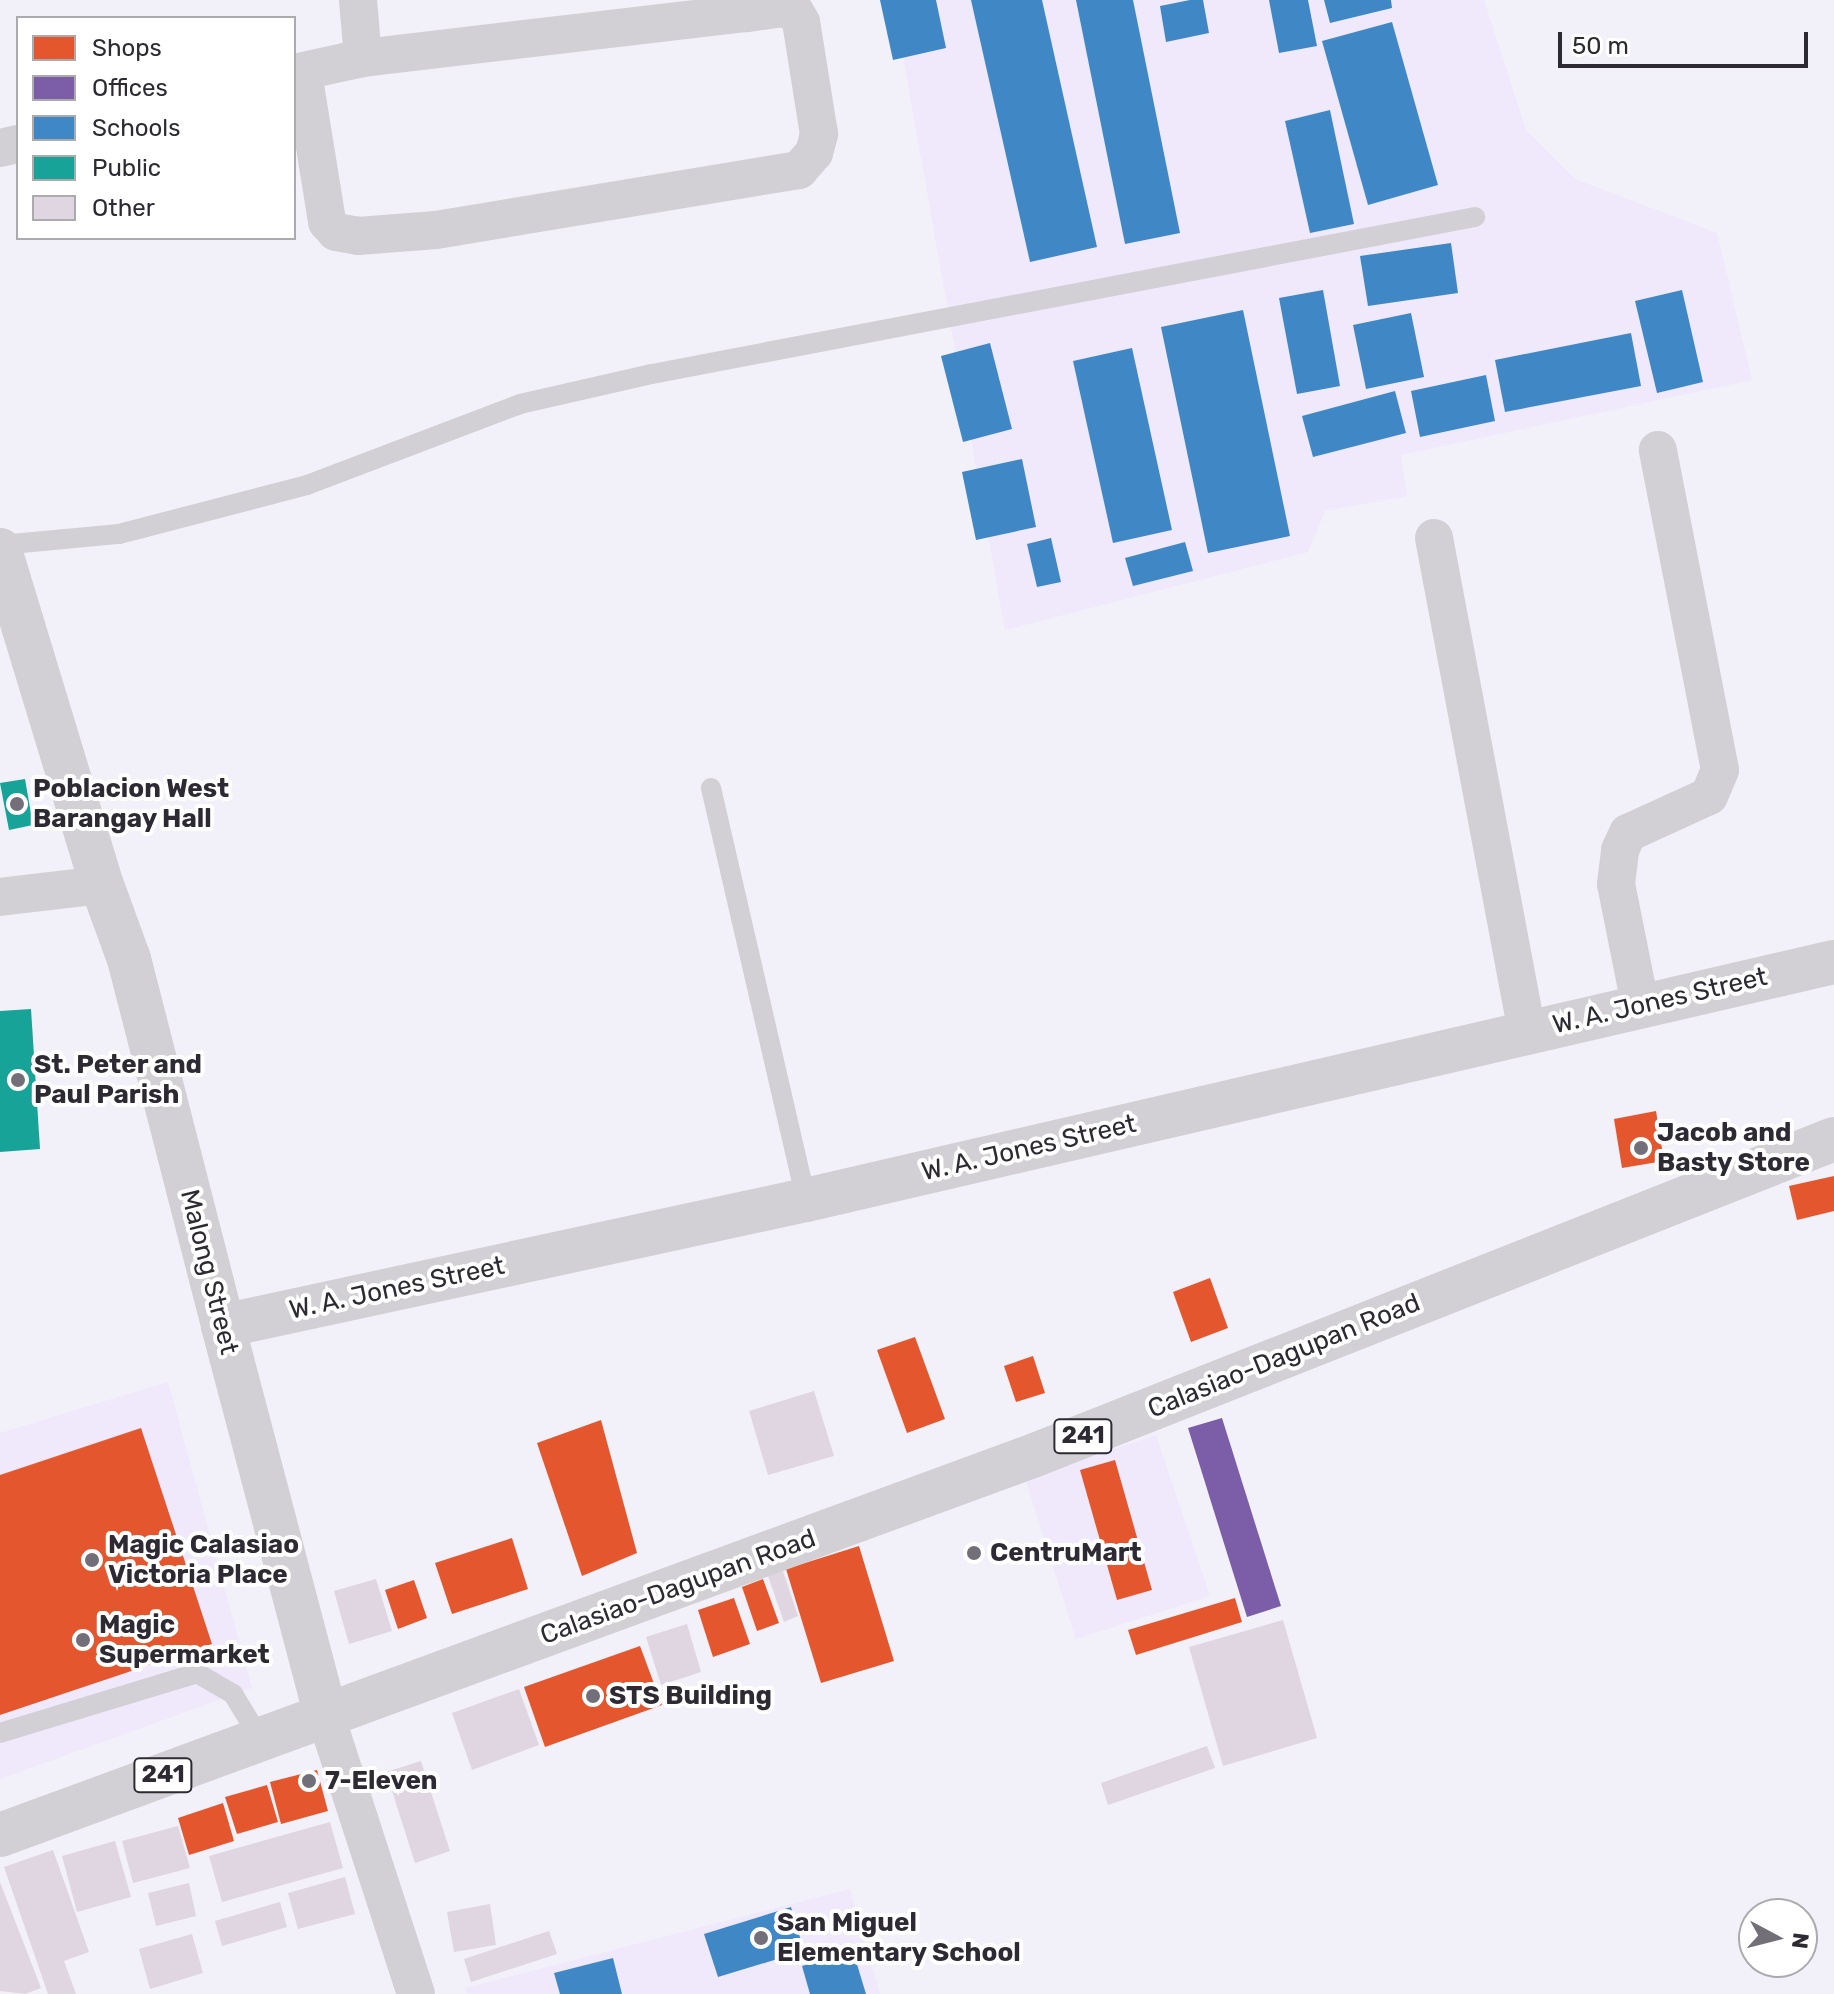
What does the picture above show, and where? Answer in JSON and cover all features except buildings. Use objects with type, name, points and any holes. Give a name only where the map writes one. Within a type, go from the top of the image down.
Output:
[{"type":"main road","name":"Malong Street","points":[[0,548],[102,885],[129,959],[326,1717]]},
{"type":"main road","name":"W. A. Jones Street","points":[[223,1326],[806,1200],[1640,1004],[1834,962]]},
{"type":"main road","name":"Calasiao-Dagupan Road","points":[[326,1717],[1035,1455],[1834,1139]]},
{"type":"main road","name":"241","points":[[0,1835],[326,1717]]},
{"type":"street","points":[[358,0],[363,58]]},
{"type":"street","points":[[746,6],[783,8],[795,12],[801,22],[819,134],[814,153],[799,170],[436,230],[358,236],[336,232],[327,222],[299,73],[363,58],[746,6]]},
{"type":"street","points":[[1640,1004],[1616,884],[1620,850],[1628,833],[1709,796],[1720,770],[1658,450]]},
{"type":"street","points":[[1434,538],[1527,1032]]},
{"type":"street","points":[[0,897],[102,885]]},
{"type":"street","name":"Malong Street","points":[[326,1717],[416,1994]]},
{"type":"lane","points":[[0,548],[119,534],[307,485],[520,404],[652,374],[1475,217]]},
{"type":"lane","points":[[711,788],[806,1200]]},
{"type":"lane","points":[[0,1733],[197,1673],[233,1694],[261,1740]]},
{"type":"shaded area","points":[[893,0],[1484,0],[1526,130],[1575,179],[1717,233],[1752,380],[1401,455],[1407,496],[1325,511],[1308,552],[1005,630]]},
{"type":"shaded area","points":[[168,1382],[252,1688],[0,1779],[0,1433]]},
{"type":"shaded area","points":[[1156,1435],[1210,1596],[1076,1639],[1025,1478]]},
{"type":"shaded area","name":"San Miguel Elementary School","points":[[850,1889],[880,1994],[467,1994],[465,1988]]},
{"type":"place","name":"Poblacion West Barangay Hall","points":[[17,804]]},
{"type":"place","name":"St. Peter and Paul Parish","points":[[18,1080]]},
{"type":"place","name":"Jacob and Basty Store","points":[[1641,1148]]},
{"type":"place","name":"CentruMart","points":[[974,1553]]},
{"type":"place","name":"Magic Calasiao Victoria Place","points":[[92,1560]]},
{"type":"place","name":"Magic Supermarket","points":[[83,1640]]},
{"type":"place","name":"STS Building","points":[[593,1696]]},
{"type":"place","name":"7-Eleven","points":[[309,1781]]},
{"type":"place","name":"San Miguel Elementary School","points":[[761,1938]]}]
